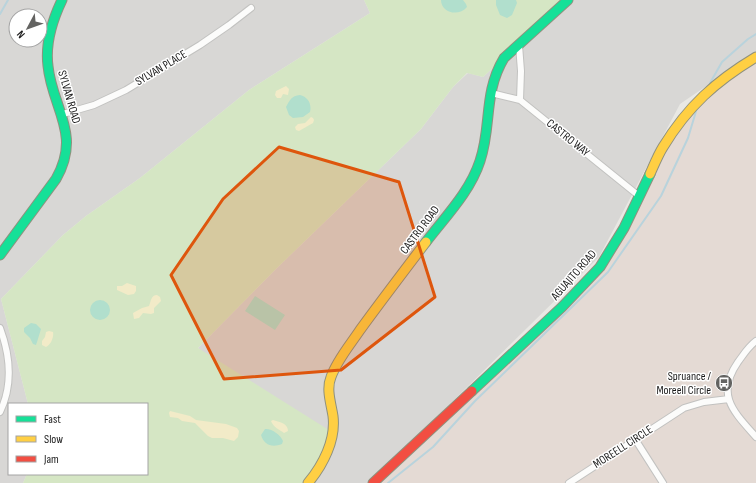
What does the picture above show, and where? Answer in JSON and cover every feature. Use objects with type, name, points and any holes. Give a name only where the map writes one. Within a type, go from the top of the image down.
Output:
[{"type":"street","name":"SYLVAN ROAD","points":[[0,255],[58,177],[62,168],[66,132],[63,114],[49,76],[47,60],[51,28],[62,0]]},
{"type":"street","name":"CASTRO ROAD","points":[[308,483],[326,454],[331,439],[333,420],[329,384],[332,372],[369,316],[418,254],[475,174],[482,159],[491,93],[500,63],[568,0]]},
{"type":"street","name":"SYLVAN PLACE","points":[[63,114],[94,105],[126,90],[200,45],[251,8]]},
{"type":"street","points":[[519,45],[521,71],[520,100]]},
{"type":"street","name":"AGUAJITO ROAD","points":[[373,483],[583,286],[600,267],[624,228],[663,147],[685,115],[712,87],[731,72],[756,57]]},
{"type":"street","name":"CASTRO WAY","points":[[491,93],[520,100],[639,196]]},
{"type":"street","points":[[0,328],[7,352],[9,379],[0,412]]},
{"type":"street","points":[[756,341],[749,347],[730,374],[727,385],[729,399],[739,417],[756,437]]},
{"type":"street","name":"MOREELL CIRCLE","points":[[569,483],[677,412],[693,404],[729,399]]},
{"type":"street","points":[[636,439],[663,483]]},
{"type":"highlighted area","points":[[279,147],[399,182],[435,297],[341,370],[224,379],[171,275],[223,199]]},
{"type":"shaded area","points":[[0,0],[364,0],[370,13],[249,90],[140,178],[86,216],[63,235],[1,299],[28,403],[8,403],[8,475],[27,475],[23,483],[0,483]]},
{"type":"shaded area","points":[[568,0],[756,0],[756,52],[680,104],[599,257],[370,483],[308,483],[198,348],[276,269],[421,129],[453,87],[468,73],[483,77]]},
{"type":"shaded area","points":[[756,57],[756,483],[373,483],[600,267],[663,147],[712,87]]},
{"type":"green space","points":[[364,0],[568,0],[483,77],[467,73],[453,87],[421,129],[276,269],[198,348],[332,432],[308,483],[23,483],[27,475],[148,475],[148,403],[28,403],[1,299],[63,235],[86,216],[140,178],[249,90],[370,13]]},
{"type":"green space","points":[[441,0],[463,0],[467,7],[460,12],[455,13],[447,11]]},
{"type":"green space","points":[[496,0],[516,0],[517,3],[512,15],[507,18],[500,15],[496,5]]},
{"type":"green space","points":[[300,95],[309,101],[310,112],[303,117],[293,118],[289,115],[286,107],[293,97]]},
{"type":"green space","points":[[255,296],[285,315],[275,330],[245,311]]},
{"type":"green space","points":[[100,300],[107,303],[110,310],[107,317],[100,320],[93,317],[90,310],[93,303]]},
{"type":"green space","points":[[31,323],[36,324],[41,329],[36,345],[33,344],[24,332],[24,328]]},
{"type":"green space","points":[[265,429],[278,434],[283,441],[282,444],[272,446],[266,443],[261,435]]},
{"type":"sand","points":[[286,86],[289,89],[288,95],[283,94],[281,98],[277,98],[275,95],[276,91]]},
{"type":"sand","points":[[311,117],[314,120],[313,123],[299,131],[296,130],[295,127],[298,124],[305,123]]},
{"type":"sand","points":[[127,283],[136,286],[136,291],[134,294],[128,295],[117,290],[117,286],[122,286]]},
{"type":"sand","points":[[157,295],[160,297],[161,301],[154,308],[154,313],[143,313],[139,318],[134,319],[133,313],[149,306],[152,297]]},
{"type":"sand","points":[[46,332],[53,332],[53,336],[51,343],[46,347],[42,345],[42,341]]},
{"type":"sand","points":[[170,411],[190,416],[196,420],[226,424],[237,428],[239,431],[238,437],[234,441],[223,438],[212,438],[195,423],[170,417]]},
{"type":"sand","points":[[273,420],[285,425],[288,428],[288,431],[284,433],[277,428],[271,421]]},
{"type":"waterway","points":[[0,14],[8,0]]},
{"type":"waterway","points":[[710,83],[722,62],[748,39],[756,34]]},
{"type":"waterway","points":[[388,483],[433,447],[475,401],[608,272],[661,196],[688,138],[697,108]]},
{"type":"traffic: fast","points":[[0,255],[56,179],[63,163],[66,148],[66,135],[51,81],[47,57],[50,32],[62,0]]},
{"type":"traffic: fast","points":[[426,242],[464,194],[476,172],[484,148],[493,84],[497,71],[504,58],[568,0]]},
{"type":"traffic: fast","points":[[472,391],[562,307],[600,267],[624,228],[650,174]]},
{"type":"traffic: slow","points":[[650,174],[663,147],[682,119],[716,85],[728,75],[756,57]]},
{"type":"traffic: slow","points":[[308,483],[319,468],[330,443],[333,416],[329,396],[329,386],[334,371],[340,359],[360,330],[426,242]]},
{"type":"traffic: jam","points":[[373,483],[472,391]]},
{"type":"place","name":"Spruance / Moreell Circle","points":[[724,383]]}]
